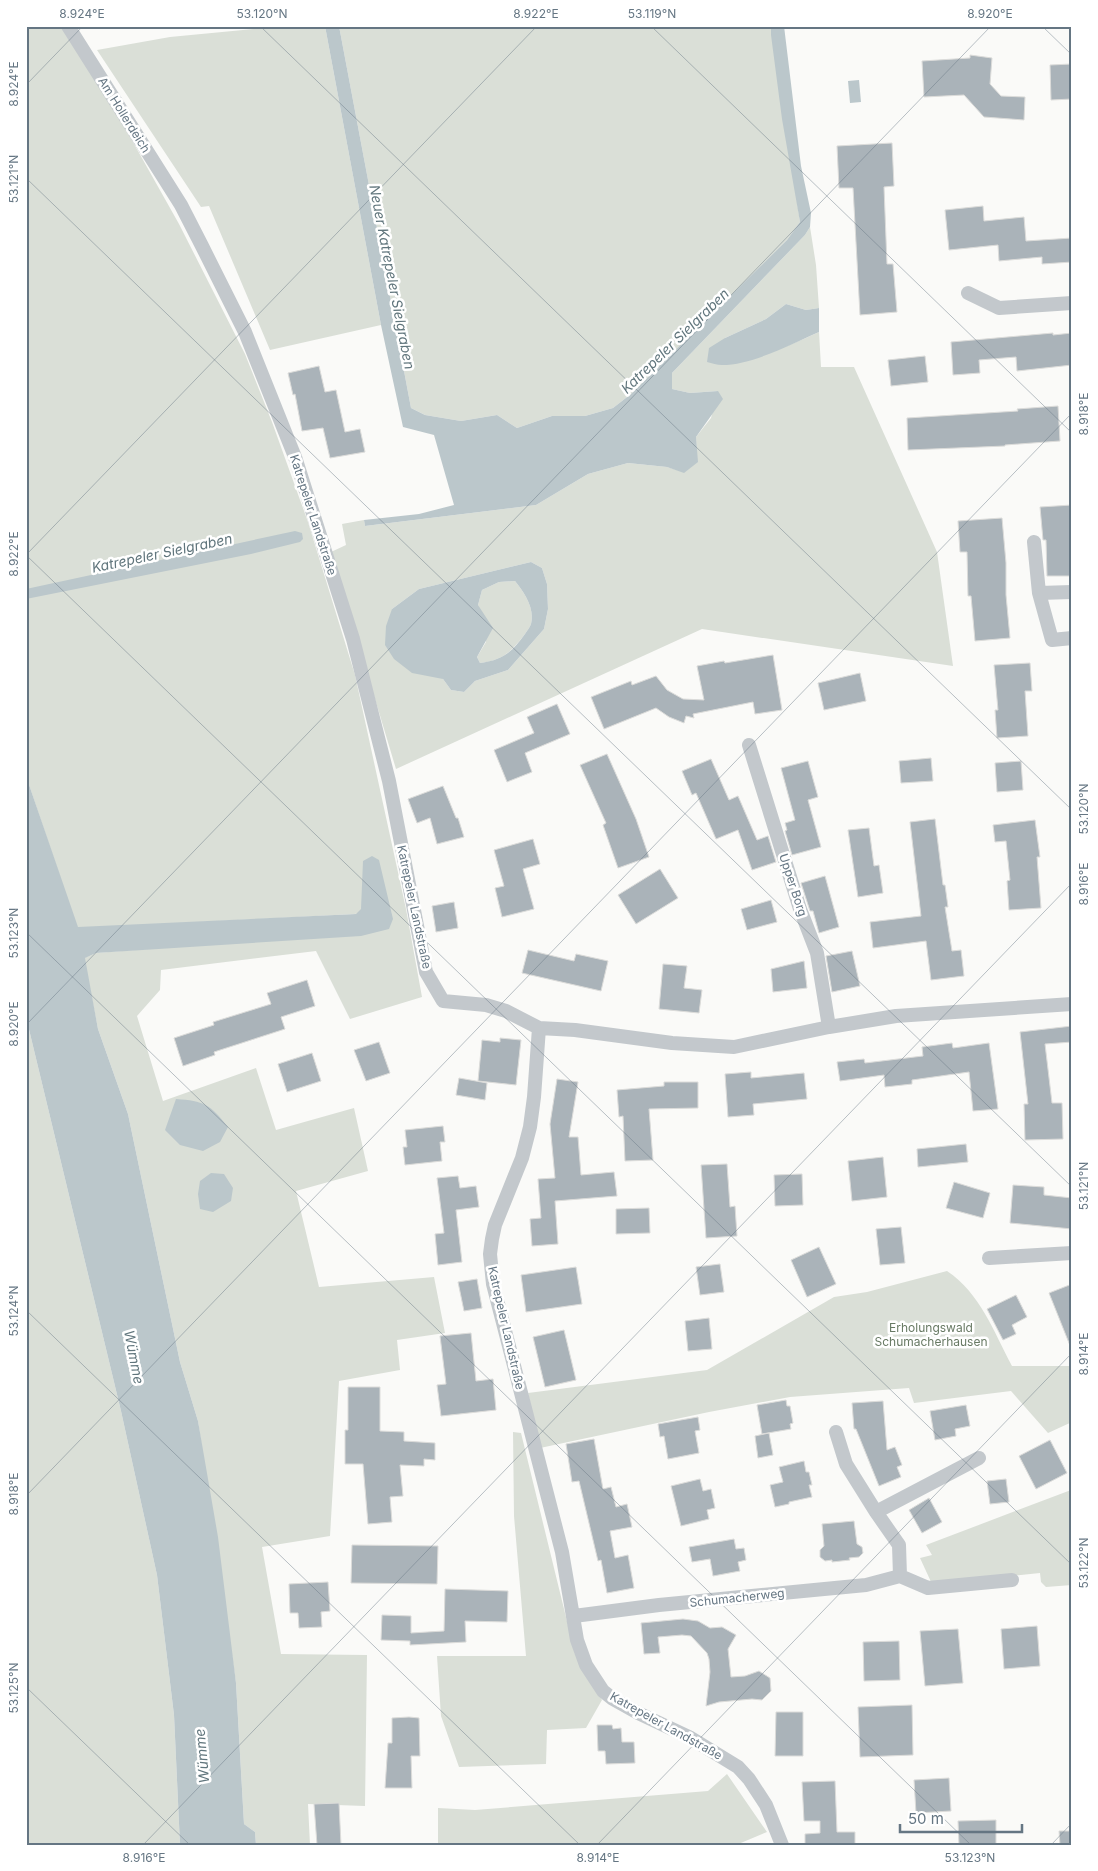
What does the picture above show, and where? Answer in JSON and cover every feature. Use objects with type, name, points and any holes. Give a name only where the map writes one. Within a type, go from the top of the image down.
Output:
[{"type":"street","name":"Am Hollerdeich","points":[[68,26],[180,205]]},
{"type":"street","name":"Katrepeler Landstraße","points":[[180,205],[245,332],[295,458],[348,621],[389,781],[426,972],[443,1001],[486,1005],[506,1011],[539,1028],[530,1127],[522,1158],[495,1225],[490,1254],[493,1284],[562,1552],[577,1640],[586,1665],[603,1691],[613,1699],[689,1737],[738,1767],[749,1779],[766,1805],[782,1845]]},
{"type":"street","points":[[968,294],[999,308],[1072,303]]},
{"type":"street","points":[[1034,542],[1040,593],[1052,640],[1072,638]]},
{"type":"street","points":[[1040,593],[1072,592]]},
{"type":"street","name":"Upper Borg","points":[[749,745],[800,908],[817,953],[829,1027]]},
{"type":"street","points":[[539,1028],[575,1030],[672,1043],[734,1047],[829,1027],[896,1016],[1072,1004]]},
{"type":"street","points":[[990,1258],[1072,1253]]},
{"type":"street","points":[[836,1432],[846,1464],[899,1545],[900,1576],[928,1588],[1012,1580]]},
{"type":"street","points":[[876,1512],[979,1458]]},
{"type":"street","name":"Schumacherweg","points":[[574,1616],[866,1585],[900,1576]]},
{"type":"green space","points":[[26,26],[62,26],[111,103],[179,224],[245,354],[308,522],[355,675],[406,909],[422,997],[350,1019],[316,951],[161,970],[160,990],[137,1016],[163,1101],[256,1068],[276,1130],[354,1108],[368,1171],[296,1191],[319,1287],[434,1277],[445,1333],[397,1340],[400,1370],[339,1381],[330,1536],[262,1547],[281,1654],[367,1655],[365,1806],[308,1804],[310,1845],[256,1845],[255,1832],[244,1824],[236,1683],[198,1421],[180,1362],[128,1114],[98,1029],[84,958],[96,953],[187,946],[392,912],[86,928],[26,934],[77,927],[26,776]]},
{"type":"green space","points":[[286,26],[325,26],[381,325],[270,350],[209,206],[201,207],[97,50],[170,37]]},
{"type":"green space","points":[[339,26],[771,26],[800,222],[787,240],[660,367],[613,408],[585,416],[552,416],[517,428],[497,415],[461,421],[425,415],[411,408]]},
{"type":"green space","points":[[810,227],[816,265],[819,308],[806,310],[786,304],[766,319],[725,338],[721,365],[771,352],[819,332],[821,367],[854,367],[937,552],[953,666],[702,629],[396,769],[331,552],[346,545],[342,524],[364,520],[365,526],[536,505],[588,474],[628,463],[667,467],[684,472],[697,462],[696,437],[711,418],[718,391],[690,393],[672,389],[672,373],[805,235]],"holes":[[[531,562],[542,568],[547,584],[548,609],[544,629],[508,670],[475,681],[464,692],[451,690],[392,609],[419,589]]]},
{"type":"green space","points":[[515,581],[530,606],[531,625],[506,654],[495,660],[480,663],[477,657],[486,642],[478,605],[482,590],[499,582]]},
{"type":"green space","points":[[26,1017],[121,1411],[157,1575],[174,1715],[180,1845],[26,1845]]},
{"type":"green space","name":"Erholungswald Schumacherhausen","points":[[947,1271],[969,1290],[985,1314],[1012,1366],[1072,1366],[1072,1422],[1048,1433],[1011,1391],[914,1403],[909,1388],[790,1397],[540,1448],[528,1393],[707,1370],[834,1297],[867,1292]]},
{"type":"green space","points":[[513,1432],[521,1433],[575,1654],[602,1700],[586,1728],[547,1730],[546,1764],[459,1767],[441,1716],[437,1656],[526,1656],[514,1516]]},
{"type":"green space","points":[[1071,1490],[1072,1585],[1046,1587],[1041,1582],[1040,1573],[932,1584],[920,1558],[932,1555],[926,1545]]},
{"type":"green space","points":[[727,1774],[767,1832],[736,1845],[438,1845],[438,1808],[475,1810],[708,1791]]},
{"type":"water","points":[[325,26],[339,26],[411,408],[425,415],[461,421],[497,415],[517,428],[552,416],[585,416],[613,408],[631,394],[787,240],[800,222],[782,119],[771,35],[771,26],[784,26],[801,166],[811,213],[810,227],[805,235],[672,373],[672,389],[690,393],[718,391],[723,399],[696,437],[698,462],[684,473],[667,467],[628,463],[588,474],[536,505],[365,526],[364,520],[419,514],[454,505],[434,435],[403,427],[381,325]]},
{"type":"water","points":[[859,80],[861,102],[850,103],[848,81]]},
{"type":"water","points":[[786,304],[806,310],[819,308],[819,332],[772,353],[746,362],[722,365],[707,362],[709,348],[725,338],[766,319]]},
{"type":"water","points":[[295,531],[302,533],[303,539],[300,542],[251,554],[26,599],[26,589]]},
{"type":"water","points":[[531,562],[542,568],[547,584],[548,609],[544,629],[508,670],[475,681],[464,692],[451,690],[443,679],[412,673],[394,659],[385,645],[386,626],[392,609],[419,589]],"holes":[[[515,581],[530,606],[531,625],[506,654],[495,660],[480,663],[477,657],[493,628],[478,605],[482,590],[499,582]]]},
{"type":"water","name":"Wümme","points":[[26,776],[78,927],[356,914],[361,909],[363,861],[372,856],[379,860],[393,919],[389,929],[361,936],[96,953],[85,958],[98,1029],[128,1114],[180,1362],[198,1421],[218,1537],[236,1683],[244,1824],[255,1832],[256,1845],[180,1845],[174,1715],[157,1575],[121,1411],[26,1017]]},
{"type":"water","points":[[176,1099],[206,1105],[216,1113],[228,1127],[220,1142],[203,1151],[180,1145],[165,1130]]},
{"type":"water","points":[[211,1173],[224,1174],[233,1188],[231,1201],[213,1212],[200,1209],[198,1194],[200,1181]]},
{"type":"building","points":[[970,55],[992,58],[990,84],[1001,96],[1025,97],[1024,120],[984,117],[964,95],[924,97],[922,61],[970,58]]},
{"type":"building","points":[[1072,64],[1072,99],[1051,100],[1050,65]]},
{"type":"building","points":[[892,143],[894,186],[884,187],[887,264],[893,264],[897,312],[860,315],[853,188],[839,188],[837,146]]},
{"type":"building","points":[[983,206],[984,221],[1024,217],[1026,241],[1072,238],[1072,262],[1042,264],[1042,257],[999,261],[998,245],[949,250],[945,210]]},
{"type":"building","points":[[1053,333],[1053,335],[1072,333],[1072,365],[1017,371],[1016,357],[979,360],[980,373],[953,375],[951,342]]},
{"type":"building","points":[[925,356],[928,382],[891,386],[888,360]]},
{"type":"building","points":[[319,366],[325,392],[336,390],[345,432],[360,429],[365,452],[330,458],[323,428],[302,431],[295,394],[293,395],[288,373]]},
{"type":"building","points":[[1058,406],[1060,441],[1005,446],[908,450],[907,418],[1018,411],[1017,409]]},
{"type":"building","points":[[1072,505],[1072,576],[1047,576],[1046,540],[1043,540],[1040,507]]},
{"type":"building","points":[[1002,518],[1010,638],[975,641],[971,596],[968,596],[967,552],[960,552],[958,521]]},
{"type":"building","points":[[773,655],[782,710],[755,714],[753,702],[693,714],[694,718],[686,716],[684,723],[669,717],[656,708],[604,729],[591,697],[631,681],[632,685],[656,676],[667,690],[683,699],[704,700],[697,666]]},
{"type":"building","points":[[1030,663],[1032,691],[1025,691],[1028,736],[997,738],[995,710],[998,710],[994,665]]},
{"type":"building","points":[[860,673],[866,701],[824,710],[818,683]]},
{"type":"building","points":[[557,704],[570,734],[525,753],[532,772],[507,782],[494,750],[534,733],[527,717]]},
{"type":"building","points":[[607,754],[636,819],[649,857],[618,868],[603,825],[606,823],[580,765]]},
{"type":"building","points":[[931,758],[933,781],[901,783],[899,761]]},
{"type":"building","points":[[711,759],[729,800],[738,796],[757,840],[768,836],[776,862],[752,870],[738,830],[716,839],[696,793],[692,795],[682,771]]},
{"type":"building","points":[[808,761],[818,797],[808,800],[821,847],[792,855],[785,831],[787,830],[785,823],[795,820],[781,768]]},
{"type":"building","points":[[1021,761],[1023,790],[997,792],[995,763]]},
{"type":"building","points":[[443,786],[456,818],[458,818],[464,837],[437,844],[430,818],[417,823],[408,799]]},
{"type":"building","points":[[935,819],[943,885],[945,885],[948,907],[945,907],[952,951],[961,950],[964,976],[931,980],[926,941],[873,948],[870,922],[921,916],[910,822]]},
{"type":"building","points":[[1035,820],[1040,857],[1037,857],[1041,908],[1009,910],[1007,881],[1010,880],[1006,841],[995,842],[993,825]]},
{"type":"building","points":[[869,828],[874,866],[879,865],[883,893],[858,897],[848,830]]},
{"type":"building","points":[[533,839],[540,864],[523,869],[534,909],[502,917],[495,888],[504,886],[494,850]]},
{"type":"building","points":[[660,869],[678,898],[636,924],[618,895]]},
{"type":"building","points":[[825,876],[839,927],[819,933],[813,911],[810,911],[801,883]]},
{"type":"building","points":[[771,900],[777,922],[747,930],[741,909]]},
{"type":"building","points":[[454,902],[458,928],[436,932],[432,906]]},
{"type":"building","points":[[528,950],[574,961],[576,954],[608,961],[601,991],[522,973]]},
{"type":"building","points":[[852,951],[860,986],[832,992],[826,956]]},
{"type":"building","points":[[804,961],[807,988],[773,992],[771,969]]},
{"type":"building","points":[[663,964],[687,966],[684,988],[702,990],[699,1013],[659,1009]]},
{"type":"building","points":[[307,980],[315,1006],[281,1017],[285,1029],[214,1052],[215,1055],[183,1066],[174,1038],[214,1025],[213,1022],[271,1004],[267,993]]},
{"type":"building","points":[[1072,1026],[1072,1042],[1045,1044],[1052,1103],[1062,1103],[1063,1139],[1025,1140],[1024,1104],[1028,1104],[1020,1032]]},
{"type":"building","points":[[500,1038],[521,1040],[516,1085],[478,1081],[482,1040],[500,1042]]},
{"type":"building","points":[[379,1042],[390,1073],[366,1081],[354,1050]]},
{"type":"building","points":[[952,1043],[953,1048],[989,1043],[998,1109],[973,1111],[969,1072],[912,1080],[912,1084],[885,1087],[884,1075],[840,1081],[837,1062],[864,1059],[865,1063],[923,1056],[922,1047]]},
{"type":"building","points":[[312,1053],[321,1081],[287,1092],[278,1064]]},
{"type":"building","points":[[751,1072],[751,1078],[804,1073],[807,1099],[753,1104],[754,1115],[728,1117],[725,1074]]},
{"type":"building","points":[[459,1078],[487,1083],[485,1100],[456,1095]]},
{"type":"building","points":[[557,1079],[578,1082],[569,1137],[578,1137],[581,1175],[614,1172],[617,1196],[555,1201],[558,1244],[532,1246],[530,1219],[541,1218],[538,1179],[555,1178],[550,1124]]},
{"type":"building","points":[[664,1082],[698,1082],[698,1108],[649,1109],[653,1160],[625,1161],[623,1116],[619,1117],[617,1090],[664,1086]]},
{"type":"building","points":[[443,1126],[445,1142],[440,1142],[442,1161],[405,1165],[403,1147],[407,1147],[405,1130]]},
{"type":"building","points":[[966,1144],[968,1162],[918,1167],[917,1149]]},
{"type":"building","points":[[883,1157],[887,1197],[852,1201],[848,1161]]},
{"type":"building","points":[[727,1164],[730,1207],[735,1206],[737,1236],[706,1238],[701,1165]]},
{"type":"building","points":[[802,1174],[803,1205],[775,1206],[774,1175]]},
{"type":"building","points":[[458,1176],[460,1188],[476,1186],[479,1207],[456,1210],[462,1262],[438,1265],[435,1234],[444,1233],[437,1178]]},
{"type":"building","points":[[954,1182],[990,1193],[983,1218],[946,1208]]},
{"type":"building","points":[[1013,1185],[1044,1187],[1044,1195],[1072,1198],[1072,1229],[1010,1223]]},
{"type":"building","points":[[649,1208],[650,1233],[616,1234],[616,1209]]},
{"type":"building","points":[[901,1227],[905,1263],[880,1265],[876,1229]]},
{"type":"building","points":[[819,1247],[836,1284],[807,1297],[791,1260]]},
{"type":"building","points":[[720,1264],[724,1292],[700,1295],[696,1267]]},
{"type":"building","points":[[576,1267],[582,1304],[526,1312],[521,1275]]},
{"type":"building","points":[[477,1279],[482,1308],[464,1311],[458,1282]]},
{"type":"building","points":[[1072,1284],[1072,1348],[1071,1348],[1049,1293]]},
{"type":"building","points":[[1016,1295],[1027,1317],[1012,1325],[1016,1334],[1003,1340],[987,1309]]},
{"type":"building","points":[[709,1318],[712,1349],[688,1351],[685,1321]]},
{"type":"building","points":[[564,1330],[576,1380],[545,1387],[533,1337]]},
{"type":"building","points":[[471,1333],[476,1381],[493,1379],[496,1410],[441,1416],[437,1385],[446,1384],[440,1336]]},
{"type":"building","points":[[348,1387],[380,1387],[380,1431],[404,1432],[404,1441],[435,1443],[435,1460],[424,1459],[424,1466],[400,1465],[403,1496],[390,1497],[392,1522],[368,1524],[363,1464],[345,1464],[345,1430],[348,1430]]},
{"type":"building","points":[[786,1400],[787,1406],[790,1406],[793,1423],[790,1424],[791,1429],[762,1434],[757,1405]]},
{"type":"building","points":[[883,1401],[887,1450],[895,1447],[902,1465],[897,1467],[901,1477],[879,1486],[856,1429],[854,1429],[852,1403]]},
{"type":"building","points":[[966,1405],[970,1426],[955,1429],[956,1436],[935,1440],[930,1411]]},
{"type":"building","points":[[698,1417],[700,1430],[695,1431],[699,1453],[668,1459],[664,1436],[660,1437],[658,1424]]},
{"type":"building","points":[[769,1433],[773,1455],[758,1458],[755,1436]]},
{"type":"building","points":[[594,1439],[603,1489],[611,1487],[616,1507],[627,1504],[632,1527],[610,1531],[615,1558],[628,1555],[634,1588],[607,1593],[601,1560],[598,1561],[579,1481],[572,1482],[566,1444]]},
{"type":"building","points":[[1050,1440],[1067,1473],[1036,1489],[1019,1456]]},
{"type":"building","points":[[804,1461],[806,1472],[809,1472],[812,1485],[809,1485],[812,1497],[775,1507],[770,1485],[783,1482],[779,1467]]},
{"type":"building","points":[[700,1479],[703,1491],[711,1489],[715,1508],[707,1510],[709,1519],[681,1526],[671,1486]]},
{"type":"building","points":[[1006,1479],[1009,1502],[990,1504],[987,1481]]},
{"type":"building","points":[[929,1498],[942,1522],[922,1533],[909,1510]]},
{"type":"building","points":[[854,1521],[857,1544],[862,1547],[863,1553],[859,1557],[849,1558],[850,1560],[832,1562],[832,1560],[825,1561],[820,1557],[820,1550],[824,1546],[822,1524]]},
{"type":"building","points":[[734,1539],[736,1549],[744,1548],[746,1560],[738,1562],[740,1571],[713,1576],[710,1559],[692,1562],[689,1547]]},
{"type":"building","points":[[352,1545],[438,1546],[437,1584],[351,1583]]},
{"type":"building","points":[[328,1582],[330,1611],[321,1612],[322,1627],[299,1628],[298,1613],[290,1613],[289,1584]]},
{"type":"building","points":[[445,1589],[508,1591],[507,1622],[465,1621],[466,1642],[410,1645],[410,1641],[381,1640],[382,1615],[411,1616],[411,1633],[444,1631]]},
{"type":"building","points":[[683,1619],[698,1621],[710,1628],[722,1627],[736,1635],[728,1649],[731,1677],[745,1676],[759,1671],[770,1678],[771,1691],[762,1700],[719,1702],[706,1706],[710,1672],[709,1659],[707,1653],[691,1636],[658,1637],[660,1653],[644,1654],[641,1623]]},
{"type":"building","points":[[1037,1626],[1040,1666],[1004,1669],[1001,1629]]},
{"type":"building","points":[[958,1629],[963,1683],[925,1686],[920,1631]]},
{"type":"building","points":[[899,1641],[900,1680],[864,1681],[863,1642]]},
{"type":"building","points":[[912,1705],[913,1755],[860,1757],[858,1707]]},
{"type":"building","points":[[776,1712],[803,1712],[803,1756],[775,1756]]},
{"type":"building","points":[[392,1718],[419,1718],[420,1756],[411,1756],[412,1788],[385,1788],[388,1743],[392,1743]]},
{"type":"building","points":[[597,1725],[612,1725],[613,1729],[621,1728],[622,1742],[634,1742],[635,1763],[606,1764],[605,1751],[598,1751]]},
{"type":"building","points":[[949,1778],[951,1811],[916,1813],[914,1780]]},
{"type":"building","points":[[835,1781],[837,1832],[855,1832],[855,1845],[805,1845],[805,1834],[820,1833],[820,1821],[804,1821],[802,1782]]},
{"type":"building","points":[[339,1803],[341,1845],[317,1845],[314,1804]]},
{"type":"building","points":[[996,1820],[996,1845],[959,1845],[958,1821]]},
{"type":"building","points":[[1059,1831],[1072,1831],[1072,1845],[1060,1845]]},
{"type":"water label","name":"Neuer Katrepeler Sielgraben","points":[[392,277]]},
{"type":"water label","name":"Katrepeler Sielgraben","points":[[675,341]]},
{"type":"water label","name":"Katrepeler Sielgraben","points":[[162,553]]}]
